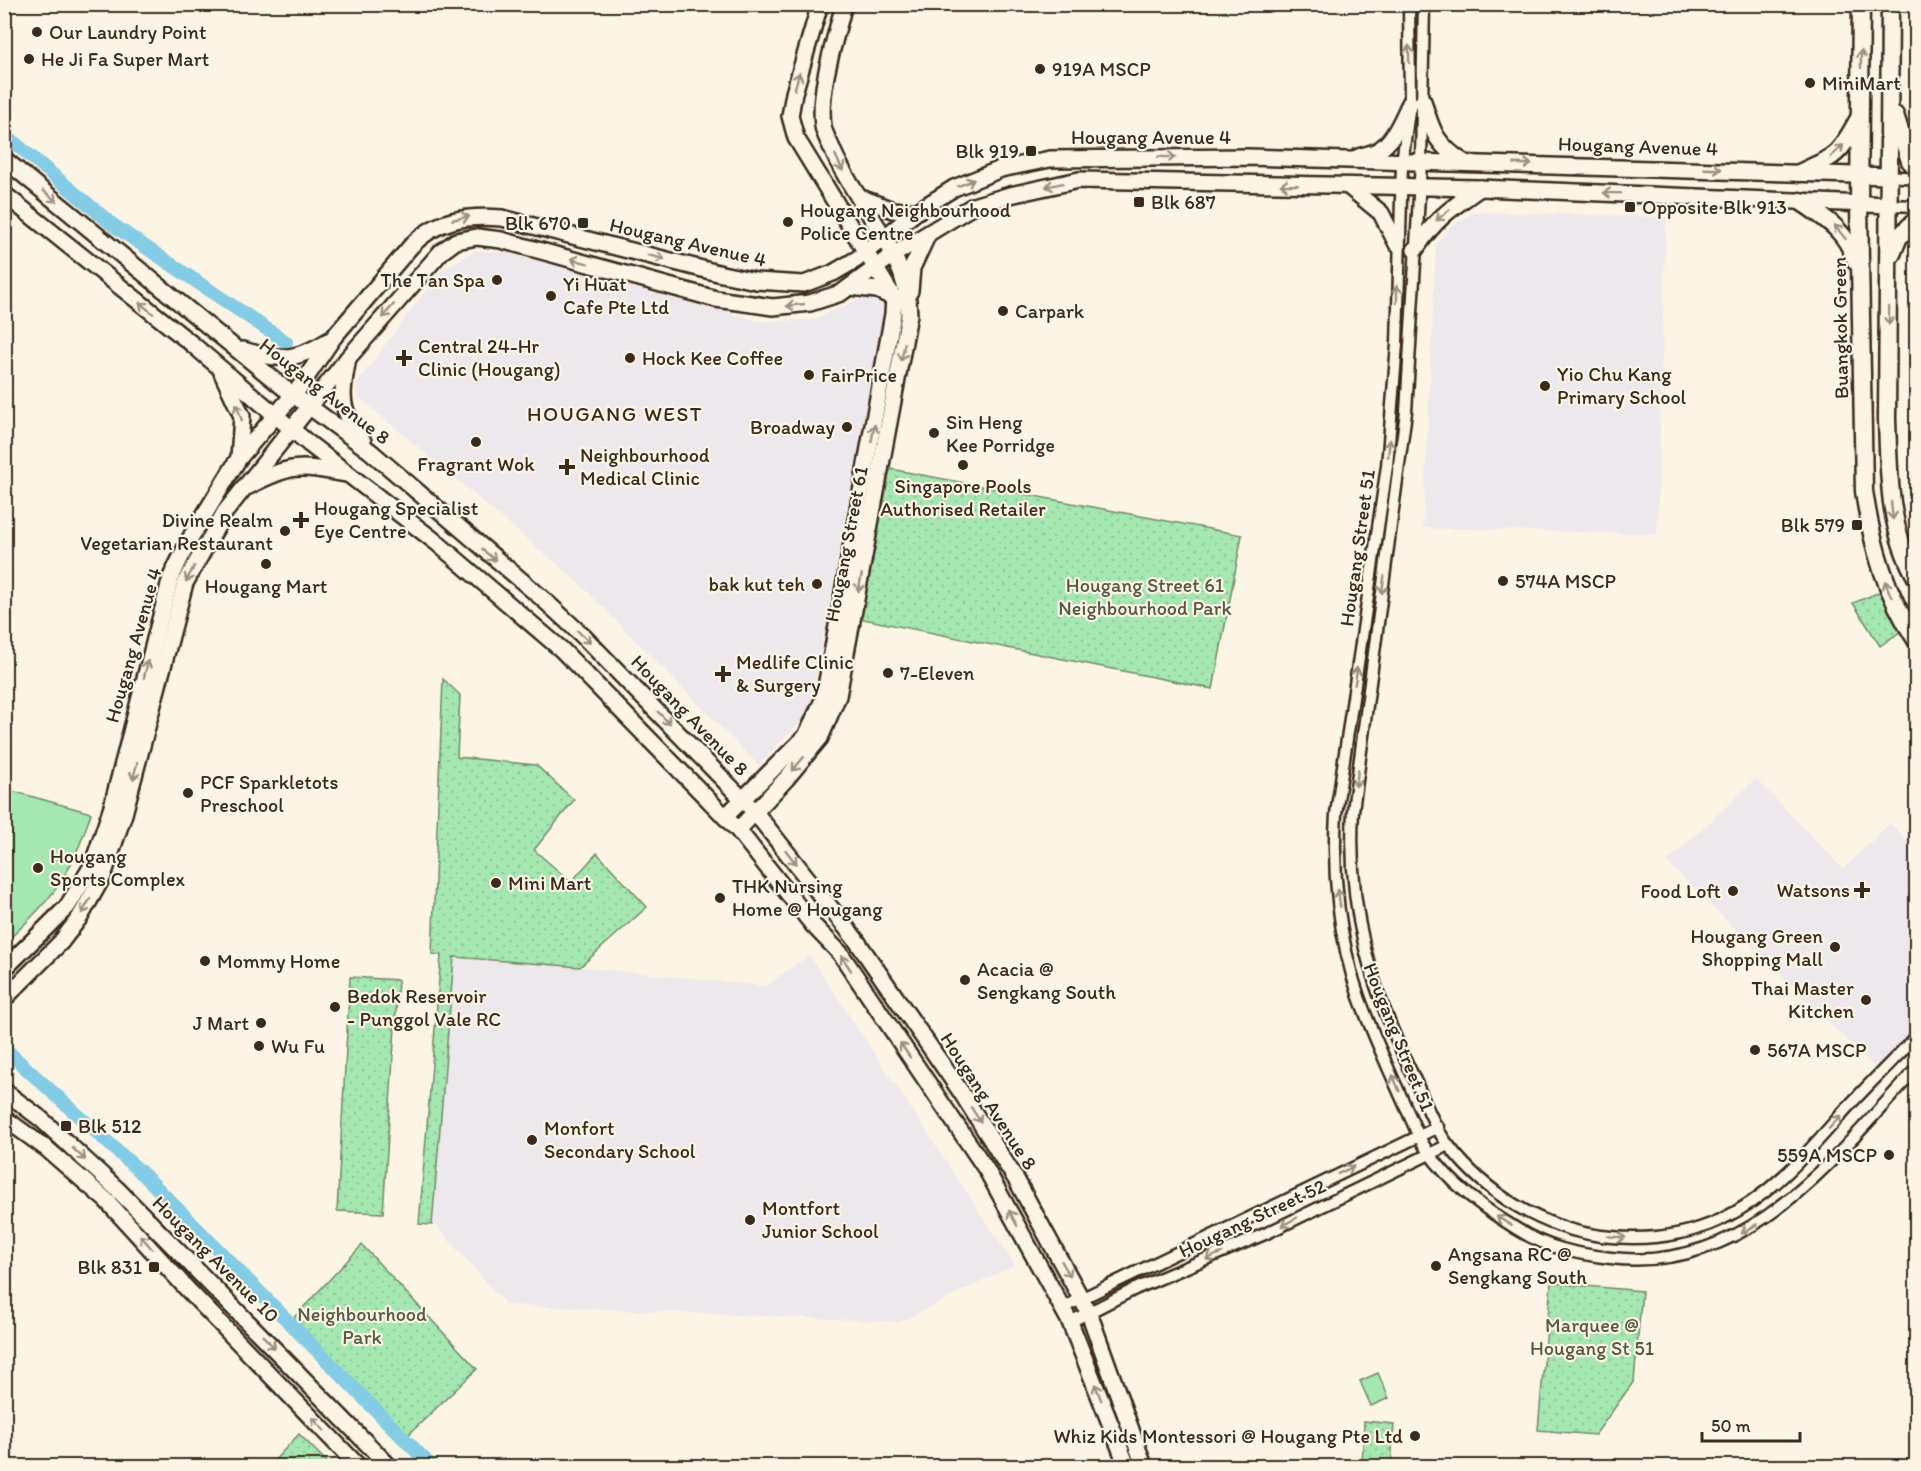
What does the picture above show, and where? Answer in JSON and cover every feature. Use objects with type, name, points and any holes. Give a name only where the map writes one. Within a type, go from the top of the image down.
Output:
[{"type":"main road","name":"Buangkok Green","points":[[1861,4],[1859,204],[1864,491],[1870,531],[1887,588],[1899,613],[1917,640]]},
{"type":"main road","points":[[1890,4],[1890,258],[1887,419],[1893,519],[1904,555],[1917,577]]},
{"type":"main road","points":[[1889,91],[1900,135],[1910,161],[1917,167]]},
{"type":"main road","points":[[1799,173],[1834,156],[1842,149],[1861,114]]},
{"type":"main road","points":[[1800,201],[1837,226],[1852,247],[1860,277]]},
{"type":"main road","points":[[1890,258],[1899,237],[1917,220]]},
{"type":"street","points":[[820,4],[794,93],[790,116],[796,138],[894,298]]},
{"type":"street","name":"Hougang Street 61","points":[[738,830],[786,779],[820,738],[838,696],[909,315],[909,294],[893,255],[840,168],[823,126],[825,78],[844,4]]},
{"type":"street","points":[[1408,4],[1417,102],[1440,145],[1465,163]]},
{"type":"street","points":[[1350,161],[1377,151],[1395,133],[1417,102],[1424,4]]},
{"type":"street","name":"Hougang Street 51","points":[[1417,102],[1402,163],[1397,244],[1396,344],[1387,466],[1336,814],[1335,851],[1344,931],[1359,997],[1419,1137],[1429,1155],[1488,1212],[1538,1243],[1560,1251],[1596,1257],[1628,1260],[1670,1258],[1715,1245],[1749,1230],[1796,1195],[1917,1070]]},
{"type":"street","name":"Hougang Street 51","points":[[1417,102],[1421,163],[1406,412],[1353,811],[1350,852],[1360,939],[1380,1000],[1438,1127],[1448,1145],[1505,1198],[1539,1219],[1574,1233],[1640,1239],[1689,1231],[1737,1210],[1780,1180],[1917,1037]]},
{"type":"street","name":"Hougang Avenue 4","points":[[4,999],[61,942],[80,917],[114,851],[171,577],[192,535],[239,458],[293,395],[333,338],[423,233],[448,220],[472,215],[502,218],[756,281],[804,284],[840,268],[867,251],[916,212],[954,188],[1001,169],[1050,159],[1248,157],[1889,176]]},
{"type":"street","name":"Hougang Avenue 8","points":[[4,159],[308,407],[370,451],[583,636],[754,811],[856,940],[961,1092],[1017,1181],[1085,1306],[1144,1467]]},
{"type":"street","points":[[1889,176],[1917,178]]},
{"type":"street","name":"Hougang Avenue 4","points":[[4,969],[68,908],[80,889],[101,843],[185,583],[220,520],[348,358],[441,252],[456,241],[477,237],[501,240],[737,303],[773,307],[810,303],[850,287],[893,255],[973,206],[1010,195],[1079,180],[1480,188],[1889,205]]},
{"type":"street","points":[[1348,186],[1381,213],[1397,244]]},
{"type":"street","points":[[1415,250],[1430,226],[1480,188]]},
{"type":"street","name":"Hougang Avenue 8","points":[[4,194],[291,429],[436,542],[562,650],[738,830],[813,925],[840,953],[987,1168],[1066,1315],[1127,1467]]},
{"type":"street","points":[[859,196],[893,210],[916,212]]},
{"type":"street","points":[[1889,205],[1917,206]]},
{"type":"street","points":[[840,268],[848,255],[848,222]]},
{"type":"street","points":[[909,294],[912,268],[929,232]]},
{"type":"street","points":[[850,287],[877,290],[894,298]]},
{"type":"street","name":"Hougang Street 61","points":[[725,817],[806,736],[824,698],[879,401],[894,298]]},
{"type":"street","points":[[236,348],[268,357],[291,358],[308,353],[333,338]]},
{"type":"street","points":[[348,358],[341,399],[349,422],[370,451]]},
{"type":"street","points":[[220,369],[242,416],[239,458]]},
{"type":"street","points":[[243,489],[281,469],[309,467],[352,476]]},
{"type":"street","name":"Hougang Avenue 10","points":[[4,1091],[41,1119],[117,1189],[389,1467]]},
{"type":"street","name":"Hougang Avenue 10","points":[[4,1118],[47,1149],[106,1200],[358,1467]]},
{"type":"street","name":"Hougang Street 52","points":[[1066,1315],[1438,1127]]},
{"type":"street","name":"Hougang Street 52","points":[[1085,1306],[1135,1289],[1267,1233],[1448,1145]]},
{"type":"shaded area","name":"Yio Chu Kang Primary School","points":[[1474,212],[1666,217],[1657,534],[1423,528],[1436,244],[1453,225]]},
{"type":"shaded area","points":[[475,251],[504,252],[759,321],[812,320],[867,296],[885,305],[809,714],[758,765],[578,582],[356,395],[357,383],[441,270]]},
{"type":"shaded area","name":"Hougang Green Shopping Mall","points":[[1756,779],[1843,869],[1890,823],[1916,852],[1916,1025],[1876,1069],[1667,862]]},
{"type":"shaded area","points":[[809,955],[1015,1265],[900,1322],[506,1305],[433,1222],[452,958],[602,969],[766,986]]},
{"type":"green space","name":"Hougang Street 61 Neighbourhood Park","points":[[885,468],[1242,535],[1213,689],[858,618]]},
{"type":"green space","points":[[1887,589],[1907,627],[1880,646],[1853,603]]},
{"type":"green space","points":[[443,679],[460,695],[457,757],[536,765],[574,800],[534,850],[571,882],[597,853],[647,907],[580,967],[454,957],[432,1225],[419,1224],[441,955],[432,954]]},
{"type":"green space","name":"Hougang Sports Complex","points":[[5,789],[91,813],[76,855],[58,885],[48,899],[5,943]]},
{"type":"green space","points":[[350,977],[398,980],[383,1213],[337,1211]]},
{"type":"green space","name":"Neighbourhood Park","points":[[362,1245],[477,1369],[401,1442],[285,1327]]},
{"type":"green space","name":"Marquee @ Hougang St 51","points":[[1551,1283],[1642,1291],[1634,1381],[1595,1435],[1538,1430]]},
{"type":"green space","points":[[1378,1373],[1389,1398],[1371,1406],[1360,1381]]},
{"type":"green space","points":[[1364,1421],[1394,1424],[1391,1466],[1362,1466]]},
{"type":"green space","points":[[299,1434],[331,1466],[269,1466]]},
{"type":"waterway","points":[[4,134],[113,225],[286,342]]},
{"type":"waterway","points":[[7,1051],[145,1176],[431,1466]]},
{"type":"place","name":"Our Laundry Point","points":[[37,32]]},
{"type":"place","name":"He Ji Fa Super Mart","points":[[29,59]]},
{"type":"place","name":"919A MSCP","points":[[1040,69]]},
{"type":"place","name":"MiniMart","points":[[1810,83]]},
{"type":"place","name":"Blk 919","points":[[1031,151]]},
{"type":"place","name":"Blk 687","points":[[1139,202]]},
{"type":"place","name":"Opposite Blk 913","points":[[1630,207]]},
{"type":"place","name":"Hougang Neighbourhood Police Centre","points":[[788,222]]},
{"type":"place","name":"Blk 670","points":[[583,223]]},
{"type":"place","name":"The Tan Spa","points":[[497,280]]},
{"type":"place","name":"Yi Huat Cafe Pte Ltd","points":[[551,296]]},
{"type":"place","name":"Carpark","points":[[1003,311]]},
{"type":"place","name":"Central 24-Hr Clinic (Hougang)","points":[[404,358]]},
{"type":"place","name":"Hock Kee Coffee","points":[[630,358]]},
{"type":"place","name":"FairPrice","points":[[809,375]]},
{"type":"place","name":"Yio Chu Kang Primary School","points":[[1545,386]]},
{"type":"place","name":"Broadway","points":[[847,427]]},
{"type":"place","name":"Sin Heng Kee Porridge","points":[[934,433]]},
{"type":"place","name":"Fragrant Wok","points":[[476,442]]},
{"type":"place","name":"Singapore Pools Authorised Retailer","points":[[963,465]]},
{"type":"place","name":"Neighbourhood Medical Clinic","points":[[567,467]]},
{"type":"place","name":"Hougang Specialist Eye Centre","points":[[301,520]]},
{"type":"place","name":"Blk 579","points":[[1857,525]]},
{"type":"place","name":"Divine Realm Vegetarian Restaurant","points":[[285,531]]},
{"type":"place","name":"Hougang Mart","points":[[266,564]]},
{"type":"place","name":"574A MSCP","points":[[1503,581]]},
{"type":"place","name":"bak kut teh","points":[[817,584]]},
{"type":"place","name":"7-Eleven","points":[[888,673]]},
{"type":"place","name":"Medlife Clinic & Surgery","points":[[723,674]]},
{"type":"place","name":"PCF Sparkletots Preschool","points":[[188,793]]},
{"type":"place","name":"Hougang Sports Complex","points":[[38,868]]},
{"type":"place","name":"Mini Mart","points":[[496,883]]},
{"type":"place","name":"Watsons","points":[[1862,890]]},
{"type":"place","name":"Food Loft","points":[[1733,891]]},
{"type":"place","name":"THK Nursing Home @ Hougang","points":[[720,898]]},
{"type":"place","name":"Hougang Green Shopping Mall","points":[[1835,947]]},
{"type":"place","name":"Mommy Home","points":[[205,961]]},
{"type":"place","name":"Acacia @ Sengkang South","points":[[965,980]]},
{"type":"place","name":"Thai Master Kitchen","points":[[1866,1000]]},
{"type":"place","name":"Bedok Reservoir - Punggol Vale RC","points":[[335,1007]]},
{"type":"place","name":"J Mart","points":[[261,1023]]},
{"type":"place","name":"Wu Fu","points":[[259,1046]]},
{"type":"place","name":"567A MSCP","points":[[1755,1050]]},
{"type":"place","name":"Blk 512","points":[[66,1126]]},
{"type":"place","name":"Monfort Secondary School","points":[[532,1140]]},
{"type":"place","name":"559A MSCP","points":[[1889,1155]]},
{"type":"place","name":"Montfort Junior School","points":[[750,1220]]},
{"type":"place","name":"Angsana RC @ Sengkang South","points":[[1436,1266]]},
{"type":"place","name":"Blk 831","points":[[154,1267]]},
{"type":"place","name":"Whiz Kids Montessori @ Hougang Pte Ltd","points":[[1415,1436]]},
{"type":"district","name":"HOUGANG WEST","points":[[615,414]]}]
